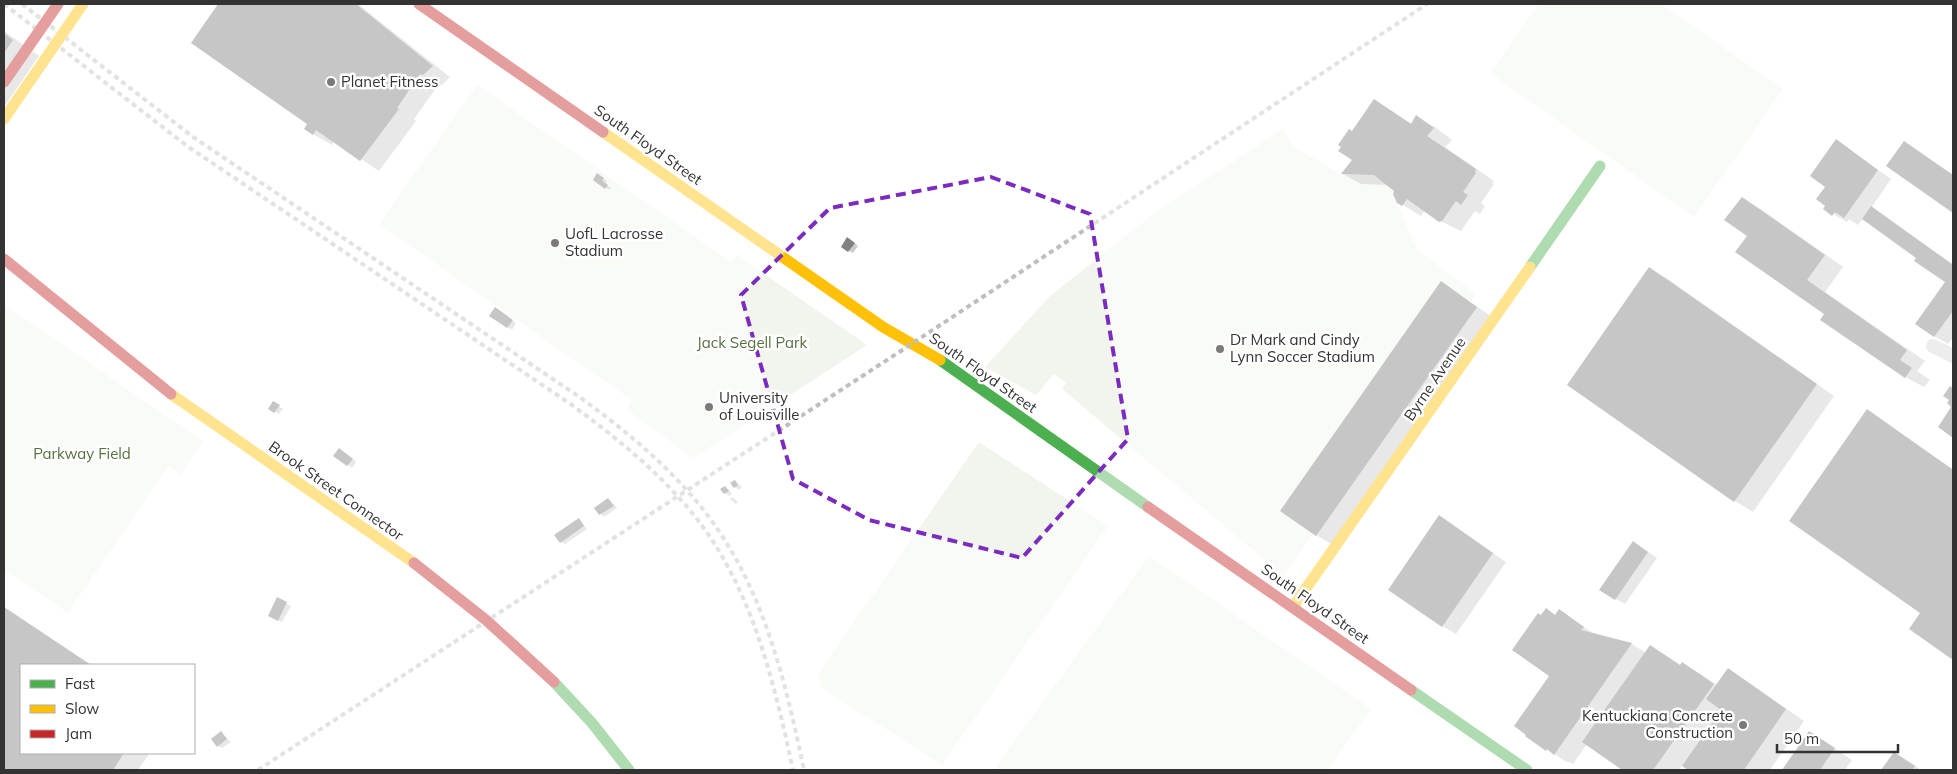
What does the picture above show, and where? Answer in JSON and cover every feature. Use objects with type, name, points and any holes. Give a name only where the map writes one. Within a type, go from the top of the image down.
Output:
[{"type":"street","points":[[4,82],[58,4]]},
{"type":"street","points":[[4,119],[83,4]]},
{"type":"street","name":"South Floyd Street","points":[[425,5],[883,327],[913,343],[998,400],[1013,413],[1527,770]]},
{"type":"street","name":"Byrne Avenue","points":[[1293,607],[1600,166]]},
{"type":"street","name":"Brook Street Connector","points":[[4,259],[175,397],[414,563],[483,616],[554,682],[592,723],[629,770]]},
{"type":"street","points":[[1933,346],[1953,356]]},
{"type":"highlighted area","points":[[991,177],[1090,214],[1128,439],[1022,558],[869,520],[793,479],[741,295],[830,208]]},
{"type":"green space","points":[[1539,4],[1661,4],[1783,89],[1694,217],[1490,73]]},
{"type":"green space","name":"UofL Lacrosse Stadium","points":[[477,85],[731,262],[737,255],[867,345],[693,458],[626,409],[632,400],[379,224]]},
{"type":"green space","name":"Dr Mark and Cindy Lynn Soccer Stadium","points":[[1283,129],[1293,146],[1342,175],[1385,175],[1417,250],[1476,294],[1284,576],[1062,389],[1066,383],[1054,374],[1036,395],[985,367],[1050,296],[1151,216]]},
{"type":"green space","name":"Parkway Field","points":[[4,305],[203,441],[181,474],[168,466],[68,613],[4,569]]},
{"type":"green space","points":[[979,442],[1108,526],[942,765],[822,688],[818,674]]},
{"type":"green space","points":[[1149,556],[1371,709],[1327,770],[998,770],[995,768]]},
{"type":"building","name":"Planet Fitness","points":[[218,4],[356,4],[433,66],[423,75],[420,74],[397,108],[399,109],[360,161],[316,130],[313,135],[304,129],[307,124],[191,43]]},
{"type":"building","points":[[4,33],[13,40],[4,53]]},
{"type":"building","points":[[1374,99],[1411,124],[1416,115],[1434,128],[1427,136],[1476,169],[1476,173],[1463,192],[1468,195],[1461,205],[1456,201],[1442,221],[1439,222],[1407,199],[1402,206],[1397,203],[1393,194],[1394,191],[1374,175],[1341,174],[1352,160],[1338,151],[1341,147],[1338,145],[1349,129],[1352,131]]},
{"type":"building","points":[[1836,139],[1878,170],[1844,218],[1835,212],[1832,216],[1823,209],[1825,206],[1816,199],[1825,187],[1810,176]]},
{"type":"building","points":[[1904,141],[1953,175],[1953,213],[1886,166]]},
{"type":"building","points":[[597,173],[604,178],[602,181],[608,185],[605,189],[593,180]]},
{"type":"building","points":[[1742,197],[1825,255],[1807,280],[1907,350],[1900,360],[1912,368],[1905,378],[1820,320],[1824,314],[1735,252],[1747,236],[1724,220]]},
{"type":"building","points":[[1871,206],[1953,265],[1953,311],[1934,337],[1915,324],[1945,282],[1914,261],[1916,258],[1862,219]]},
{"type":"building","points":[[847,237],[855,243],[848,252],[841,247]]},
{"type":"building","points":[[1649,267],[1817,384],[1734,502],[1567,385]]},
{"type":"building","points":[[1441,281],[1477,307],[1316,536],[1280,511]]},
{"type":"building","points":[[495,307],[513,320],[507,328],[489,316]]},
{"type":"building","points":[[1950,386],[1953,388],[1953,438],[1938,427],[1951,407],[1947,403],[1949,400],[1943,396]]},
{"type":"building","points":[[273,401],[280,405],[274,413],[268,409]]},
{"type":"building","points":[[1867,409],[1953,470],[1953,660],[1909,629],[1920,613],[1789,521]]},
{"type":"building","points":[[339,448],[353,459],[347,466],[333,456]]},
{"type":"building","points":[[735,480],[738,485],[734,488],[730,483]]},
{"type":"building","points":[[725,486],[729,491],[724,494],[720,489]]},
{"type":"building","points":[[608,498],[614,506],[599,515],[594,508]]},
{"type":"building","points":[[1439,515],[1493,553],[1442,627],[1388,590]]},
{"type":"building","points":[[579,518],[584,526],[560,543],[554,535]]},
{"type":"building","points":[[1633,541],[1648,552],[1615,600],[1599,590]]},
{"type":"building","points":[[277,597],[287,602],[278,621],[268,616]]},
{"type":"building","points":[[4,607],[90,664],[20,664],[20,754],[123,754],[113,770],[4,770]]},
{"type":"building","points":[[1546,608],[1555,615],[1559,609],[1584,627],[1581,630],[1632,643],[1554,755],[1525,736],[1514,726],[1549,676],[1512,650],[1538,613],[1541,615]]},
{"type":"building","points":[[1650,645],[1680,665],[1682,662],[1714,684],[1653,770],[1622,770],[1582,742]]},
{"type":"building","name":"Kentuckiana Concrete Construction","points":[[1728,668],[1786,709],[1744,770],[1688,770],[1682,766],[1721,710],[1706,699]]},
{"type":"building","points":[[221,731],[227,739],[217,747],[211,739]]},
{"type":"building","points":[[1809,731],[1835,748],[1820,770],[1782,770]]},
{"type":"building","points":[[1894,752],[1915,766],[1912,770],[1881,770]]},
{"type":"railway","points":[[4,4],[187,146],[572,405],[618,441],[661,479],[688,508],[710,537],[744,599],[768,666],[793,770]]},
{"type":"railway","points":[[22,4],[193,137],[578,396],[625,432],[670,472],[697,502],[719,531],[754,595],[778,663],[804,770]]},
{"type":"railway","points":[[258,770],[913,343],[1427,4]]},
{"type":"traffic: fast","points":[[1530,267],[1600,166]]},
{"type":"traffic: fast","points":[[940,360],[1148,507]]},
{"type":"traffic: fast","points":[[554,682],[592,723],[629,770]]},
{"type":"traffic: fast","points":[[1411,690],[1527,770]]},
{"type":"traffic: slow","points":[[4,119],[83,4]]},
{"type":"traffic: slow","points":[[603,132],[883,327],[940,360]]},
{"type":"traffic: slow","points":[[1293,607],[1530,267]]},
{"type":"traffic: slow","points":[[171,394],[414,563]]},
{"type":"traffic: jam","points":[[4,82],[58,4]]},
{"type":"traffic: jam","points":[[419,4],[603,132]]},
{"type":"traffic: jam","points":[[4,259],[171,394]]},
{"type":"traffic: jam","points":[[1148,507],[1411,690]]},
{"type":"traffic: jam","points":[[414,563],[486,620],[554,682]]},
{"type":"place","name":"Planet Fitness","points":[[331,82]]},
{"type":"place","name":"UofL Lacrosse Stadium","points":[[555,243]]},
{"type":"place","name":"Dr Mark and Cindy Lynn Soccer Stadium","points":[[1220,349]]},
{"type":"place","name":"University of Louisville","points":[[709,407]]},
{"type":"place","name":"Kentuckiana Concrete Construction","points":[[1743,725]]},
{"type":"park label","name":"Jack Segell Park","points":[[752,343]]}]
